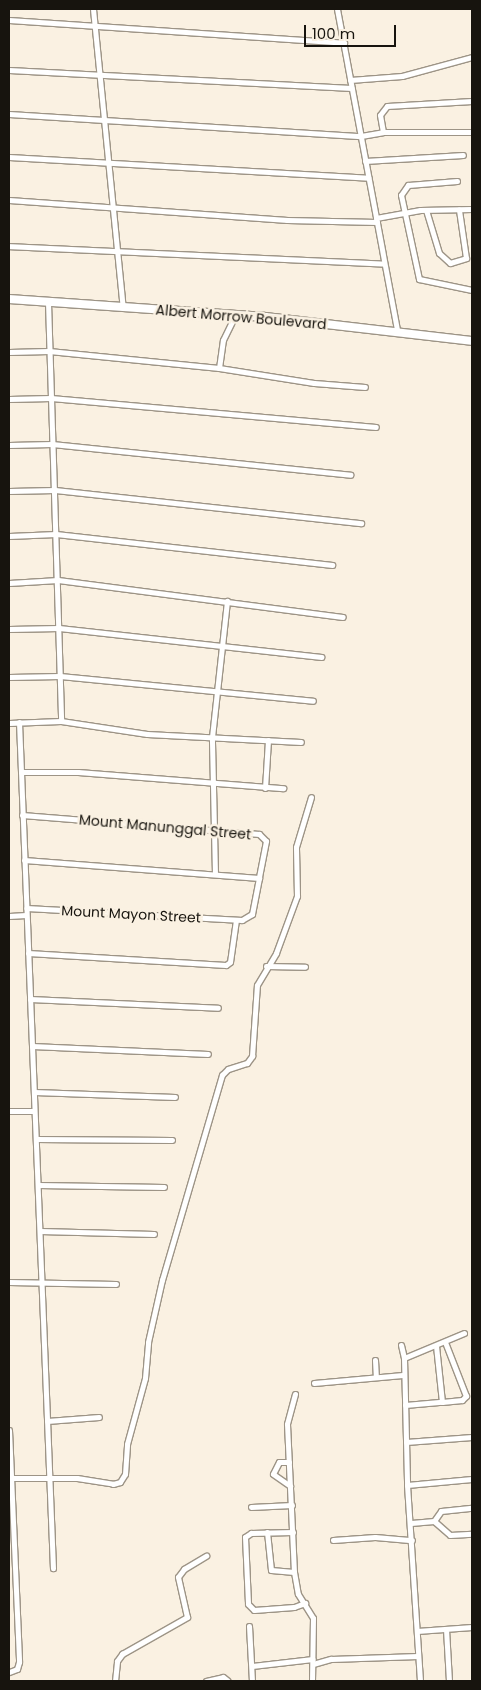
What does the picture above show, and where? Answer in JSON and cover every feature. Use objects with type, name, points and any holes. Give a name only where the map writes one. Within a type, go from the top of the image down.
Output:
[{"type":"main road","name":"Albert Morrow Boulevard","points":[[9,299],[235,316],[397,331],[472,341]]},
{"type":"street","points":[[93,9],[120,253],[123,307]]},
{"type":"street","points":[[337,9],[397,331]]},
{"type":"street","points":[[9,20],[344,43]]},
{"type":"street","points":[[350,80],[402,76],[472,56]]},
{"type":"street","points":[[9,70],[100,77],[352,88]]},
{"type":"street","points":[[383,132],[380,115],[387,106],[472,101]]},
{"type":"street","points":[[9,114],[361,136],[383,132],[472,132]]},
{"type":"street","points":[[365,161],[463,155]]},
{"type":"street","points":[[9,157],[110,165],[368,178]]},
{"type":"street","points":[[457,181],[405,187],[401,195],[403,212],[419,279],[472,290]]},
{"type":"street","points":[[9,200],[287,220],[376,220],[403,212],[472,209]]},
{"type":"street","points":[[426,210],[439,253],[450,264],[466,258],[459,210]]},
{"type":"street","points":[[9,246],[120,253],[384,264]]},
{"type":"street","points":[[48,302],[48,351],[55,490],[61,722]]},
{"type":"street","points":[[219,368],[223,340],[235,316]]},
{"type":"street","points":[[9,352],[48,351],[219,368],[314,383],[365,387]]},
{"type":"street","points":[[9,399],[51,398],[376,427]]},
{"type":"street","points":[[9,445],[52,444],[350,475]]},
{"type":"street","points":[[9,491],[55,490],[360,523]]},
{"type":"street","points":[[9,536],[56,534],[332,565]]},
{"type":"street","points":[[9,583],[58,580],[343,617]]},
{"type":"street","points":[[215,874],[212,737],[227,601]]},
{"type":"street","points":[[9,630],[59,628],[320,657]]},
{"type":"street","points":[[9,677],[60,676],[218,690],[312,701]]},
{"type":"street","points":[[9,722],[61,722],[122,731],[301,742]]},
{"type":"street","points":[[19,722],[53,1568]]},
{"type":"street","points":[[265,788],[268,740]]},
{"type":"street","points":[[21,772],[69,772],[213,785],[283,788]]},
{"type":"street","points":[[10,1478],[77,1478],[113,1484],[120,1482],[124,1474],[127,1444],[143,1387],[148,1342],[164,1273],[222,1076],[228,1069],[247,1063],[252,1056],[258,985],[266,966],[276,953],[297,896],[296,847],[311,797]]},
{"type":"street","name":"Mount Manunggal Street","points":[[22,815],[262,835],[266,841],[259,878]]},
{"type":"street","points":[[24,860],[259,878],[252,914],[246,919],[236,920],[230,962],[226,965],[28,953]]},
{"type":"street","name":"Mount Mayon Street","points":[[26,908],[236,920]]},
{"type":"street","points":[[9,916],[26,916]]},
{"type":"street","points":[[266,966],[305,967]]},
{"type":"street","points":[[30,999],[218,1008]]},
{"type":"street","points":[[32,1046],[208,1054]]},
{"type":"street","points":[[34,1092],[175,1096]]},
{"type":"street","points":[[9,1111],[34,1111]]},
{"type":"street","points":[[36,1139],[172,1140]]},
{"type":"street","points":[[38,1185],[164,1187]]},
{"type":"street","points":[[40,1231],[154,1234]]},
{"type":"street","points":[[9,1282],[116,1284]]},
{"type":"street","points":[[404,1358],[464,1333]]},
{"type":"street","points":[[405,1405],[462,1400],[466,1396],[445,1342]]},
{"type":"street","points":[[401,1345],[404,1358],[403,1375],[408,1485],[420,1681]]},
{"type":"street","points":[[436,1346],[442,1402]]},
{"type":"street","points":[[375,1360],[376,1377]]},
{"type":"street","points":[[314,1383],[403,1375]]},
{"type":"street","points":[[295,1394],[287,1419],[294,1572],[297,1589],[313,1618],[312,1681]]},
{"type":"street","points":[[47,1420],[99,1417]]},
{"type":"street","points":[[9,1430],[19,1662],[17,1669],[9,1672]]},
{"type":"street","points":[[406,1442],[472,1437]]},
{"type":"street","points":[[290,1462],[279,1462],[273,1474],[290,1486]]},
{"type":"street","points":[[408,1485],[472,1479]]},
{"type":"street","points":[[251,1507],[292,1505]]},
{"type":"street","points":[[434,1521],[441,1511],[472,1508]]},
{"type":"street","points":[[411,1523],[434,1521],[450,1535],[472,1534]]},
{"type":"street","points":[[267,1532],[271,1570],[294,1572]]},
{"type":"street","points":[[293,1532],[251,1533],[244,1537],[250,1607],[258,1610],[294,1607],[305,1603]]},
{"type":"street","points":[[333,1540],[375,1537],[412,1540]]},
{"type":"street","points":[[115,1681],[117,1661],[122,1654],[186,1617],[178,1577],[184,1569],[206,1556]]},
{"type":"street","points":[[248,1626],[252,1681]]},
{"type":"street","points":[[418,1631],[472,1627],[472,1633]]},
{"type":"street","points":[[446,1629],[449,1681]]},
{"type":"street","points":[[252,1666],[330,1659],[418,1656]]},
{"type":"street","points":[[206,1681],[222,1677],[228,1681]]}]
